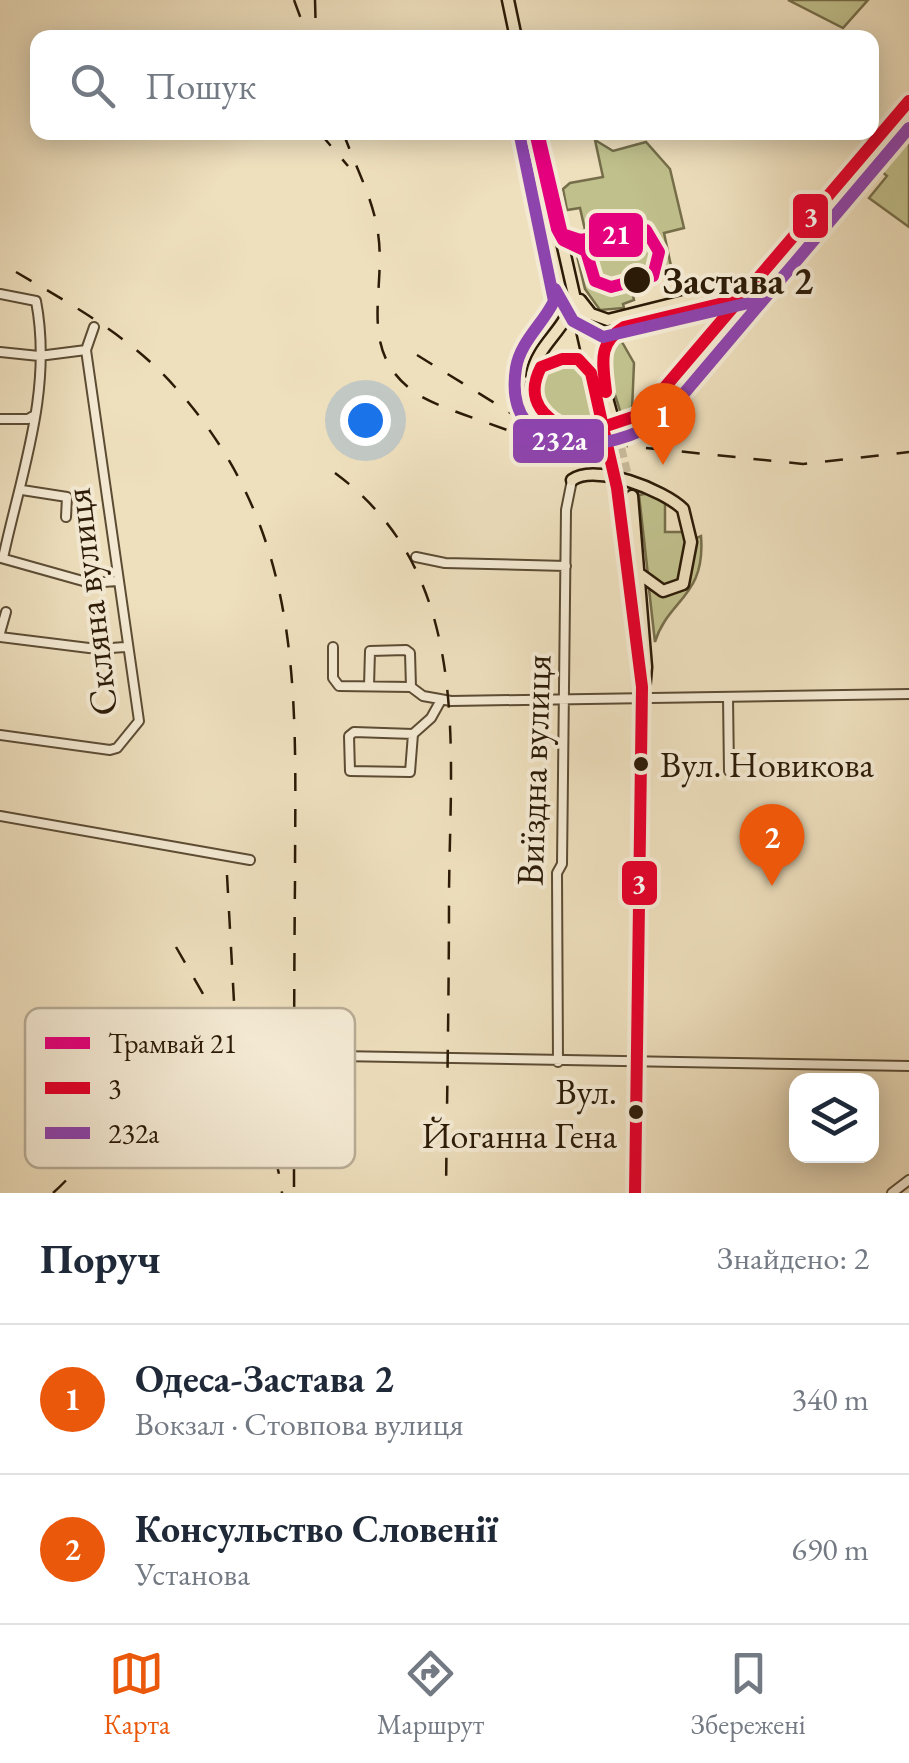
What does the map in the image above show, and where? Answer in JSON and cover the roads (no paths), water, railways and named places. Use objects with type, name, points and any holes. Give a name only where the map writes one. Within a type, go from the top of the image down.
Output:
[{"type":"main road","points":[[508,0],[514,30]]},
{"type":"main road","points":[[879,136],[909,101]]},
{"type":"main road","points":[[539,140],[570,281],[607,417]]},
{"type":"main road","points":[[576,301],[564,328],[538,356],[532,386],[540,411],[561,426],[588,429],[623,423],[652,405],[876,140]]},
{"type":"main road","points":[[576,301],[596,317],[608,320],[753,284]]},
{"type":"main road","points":[[596,372],[602,350],[616,331],[740,299]]},
{"type":"main road","points":[[532,386],[542,367],[562,358],[578,359],[596,372]]},
{"type":"main road","points":[[572,480],[587,474],[630,482],[683,509],[690,542],[683,584],[664,592],[640,574]]},
{"type":"main road","points":[[618,488],[641,693],[635,1193]]},
{"type":"main road","points":[[632,496],[646,668],[641,693]]},
{"type":"street","points":[[0,294],[36,301],[39,356],[35,415],[22,490],[8,522],[1,558],[90,583],[117,581]]},
{"type":"street","name":"Скляна вулиця","points":[[0,735],[116,748],[139,720],[86,350],[94,327]]},
{"type":"street","points":[[0,352],[39,356],[86,350]]},
{"type":"street","points":[[0,415],[28,420],[35,415]]},
{"type":"street","name":"Виїздна вулиця","points":[[558,1062],[556,873],[562,864],[566,566],[572,480]]},
{"type":"street","points":[[22,490],[66,497],[66,517]]},
{"type":"street","points":[[416,557],[566,566]]},
{"type":"street","points":[[6,612],[0,635],[97,649],[126,647]]},
{"type":"street","points":[[334,647],[336,682],[412,687],[440,703],[564,700],[641,693],[909,694]]},
{"type":"street","points":[[368,686],[370,652],[406,650],[410,653],[412,687]]},
{"type":"street","points":[[728,696],[729,772]]},
{"type":"street","points":[[414,734],[354,732],[349,736],[350,771],[408,774],[412,769],[414,734],[440,703]]},
{"type":"street","points":[[0,816],[250,860]]},
{"type":"street","points":[[355,1057],[909,1066]]},
{"type":"street","points":[[892,1193],[909,1180]]},
{"type":"tunnel","points":[[602,419],[617,485]]},
{"type":"tunnel","points":[[613,419],[632,496]]},
{"type":"tram line","name":"21","points":[[537,140],[557,229],[563,240],[586,251],[595,281],[611,287],[653,276],[659,252],[646,230],[580,240],[562,234],[540,140]]},
{"type":"tram line","points":[[590,267],[603,279],[620,282],[638,278],[653,268],[655,253],[647,236],[609,234]]},
{"type":"railway","points":[[294,0],[305,30]]},
{"type":"railway","points":[[315,0],[316,30]]},
{"type":"railway","points":[[326,140],[348,166]]},
{"type":"railway","points":[[346,140],[376,220],[380,255],[378,320],[386,359],[398,377],[427,400],[530,439]]},
{"type":"railway","points":[[16,272],[120,337],[158,369],[218,443],[250,501],[271,560],[285,621],[292,684],[294,1008]]},
{"type":"railway","points":[[417,355],[535,428],[578,441],[803,464],[909,452]]},
{"type":"railway","points":[[335,473],[380,514],[411,561],[432,611],[444,665],[451,779],[446,1193]]},
{"type":"railway","points":[[227,875],[234,1008]]},
{"type":"railway","points":[[176,947],[211,1008]]},
{"type":"railway","points":[[53,1193],[77,1168]]},
{"type":"railway","points":[[278,1168],[282,1193]]},
{"type":"railway","points":[[294,1168],[294,1193]]},
{"type":"place","name":"Застава 2","points":[[637,280]]},
{"type":"place","name":"Одеса-Застава 2","points":[[663,465]]},
{"type":"place","name":"Вул. Новикова","points":[[641,764]]},
{"type":"place","name":"Консульство Словенії","points":[[772,886]]},
{"type":"place","name":"Вул. Йоганна Гена","points":[[636,1112]]}]
